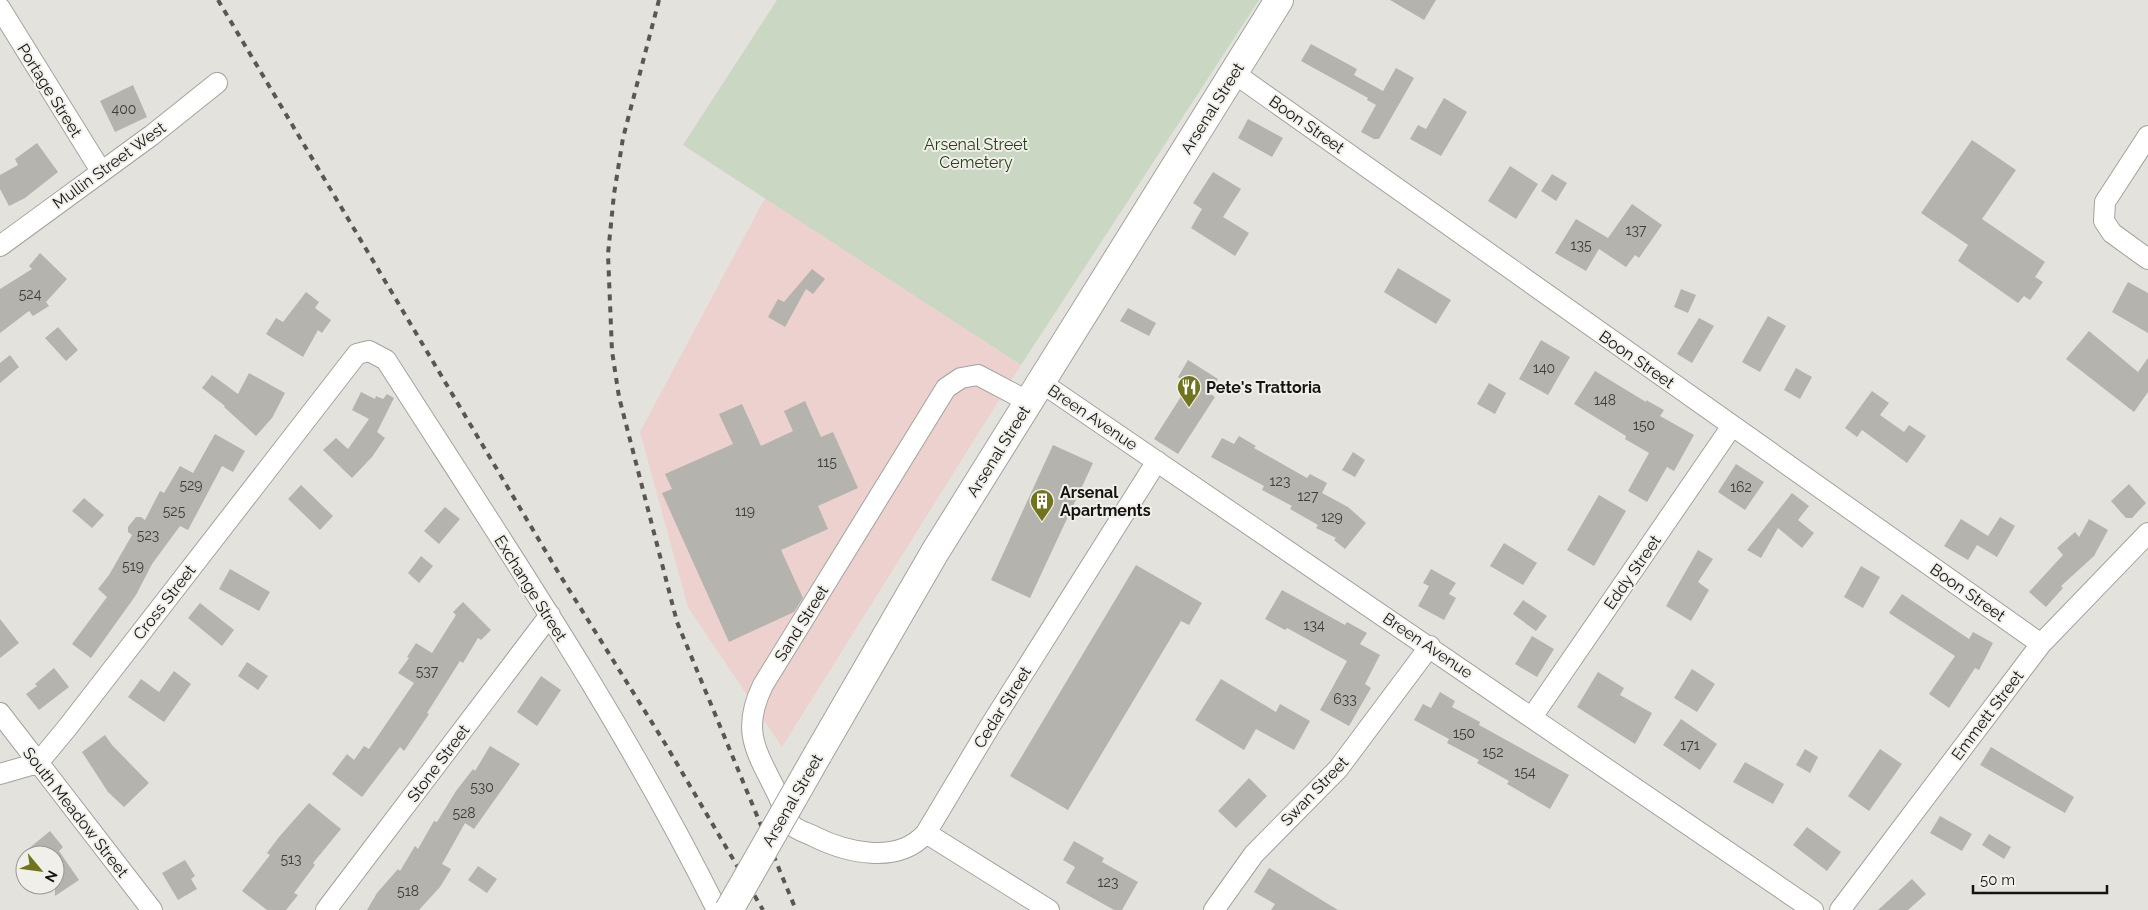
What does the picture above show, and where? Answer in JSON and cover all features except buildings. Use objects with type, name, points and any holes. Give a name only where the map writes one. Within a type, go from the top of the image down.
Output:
[{"type":"highway","name":"Arsenal Street","points":[[729,910],[935,552],[1280,0]]},
{"type":"street","name":"Portage Street","points":[[0,8],[100,171]]},
{"type":"street","name":"Boon Street","points":[[1234,73],[2041,644]]},
{"type":"street","name":"Mullin Street West","points":[[0,246],[100,171],[152,135],[218,83]]},
{"type":"street","points":[[2148,136],[2105,202],[2104,221],[2112,233],[2148,259]]},
{"type":"street","name":"Exchange Street","points":[[313,409],[357,354],[369,351],[386,360],[550,615],[648,781],[717,910]]},
{"type":"street","name":"Sand Street","points":[[926,833],[921,839],[904,849],[868,854],[830,844],[793,826],[755,747],[750,723],[755,702],[763,685],[946,388],[961,378],[978,375],[1035,392]]},
{"type":"street","name":"Breen Avenue","points":[[1035,392],[1158,461],[1813,910]]},
{"type":"street","name":"Cross Street","points":[[38,763],[313,409]]},
{"type":"street","name":"Eddy Street","points":[[1532,717],[1732,426]]},
{"type":"street","name":"Cedar Street","points":[[926,833],[990,726],[1158,461]]},
{"type":"street","name":"Emmett Street","points":[[1840,910],[2041,644],[2148,533]]},
{"type":"street","name":"Stone Street","points":[[326,910],[550,615]]},
{"type":"street","name":"Swan Street","points":[[1214,910],[1254,854],[1338,769],[1430,646]]},
{"type":"street","name":"South Meadow Street","points":[[0,713],[152,910]]},
{"type":"street","points":[[0,774],[38,763]]},
{"type":"street","points":[[926,833],[1049,910]]},
{"type":"shaded area","points":[[765,198],[1021,365],[782,747],[688,607],[640,432]]},
{"type":"green space","name":"Arsenal Street Cemetery","points":[[777,0],[1259,0],[1021,365],[683,145]]},
{"type":"railway","points":[[218,0],[558,572],[666,745],[763,910]]},
{"type":"railway","points":[[659,0],[623,138],[614,194],[608,254],[612,351],[619,397],[677,622],[796,910]]},
{"type":"place","name":"Pete's Trattoria","points":[[1189,408]]},
{"type":"place","name":"Arsenal Apartments","points":[[1042,522]]}]
